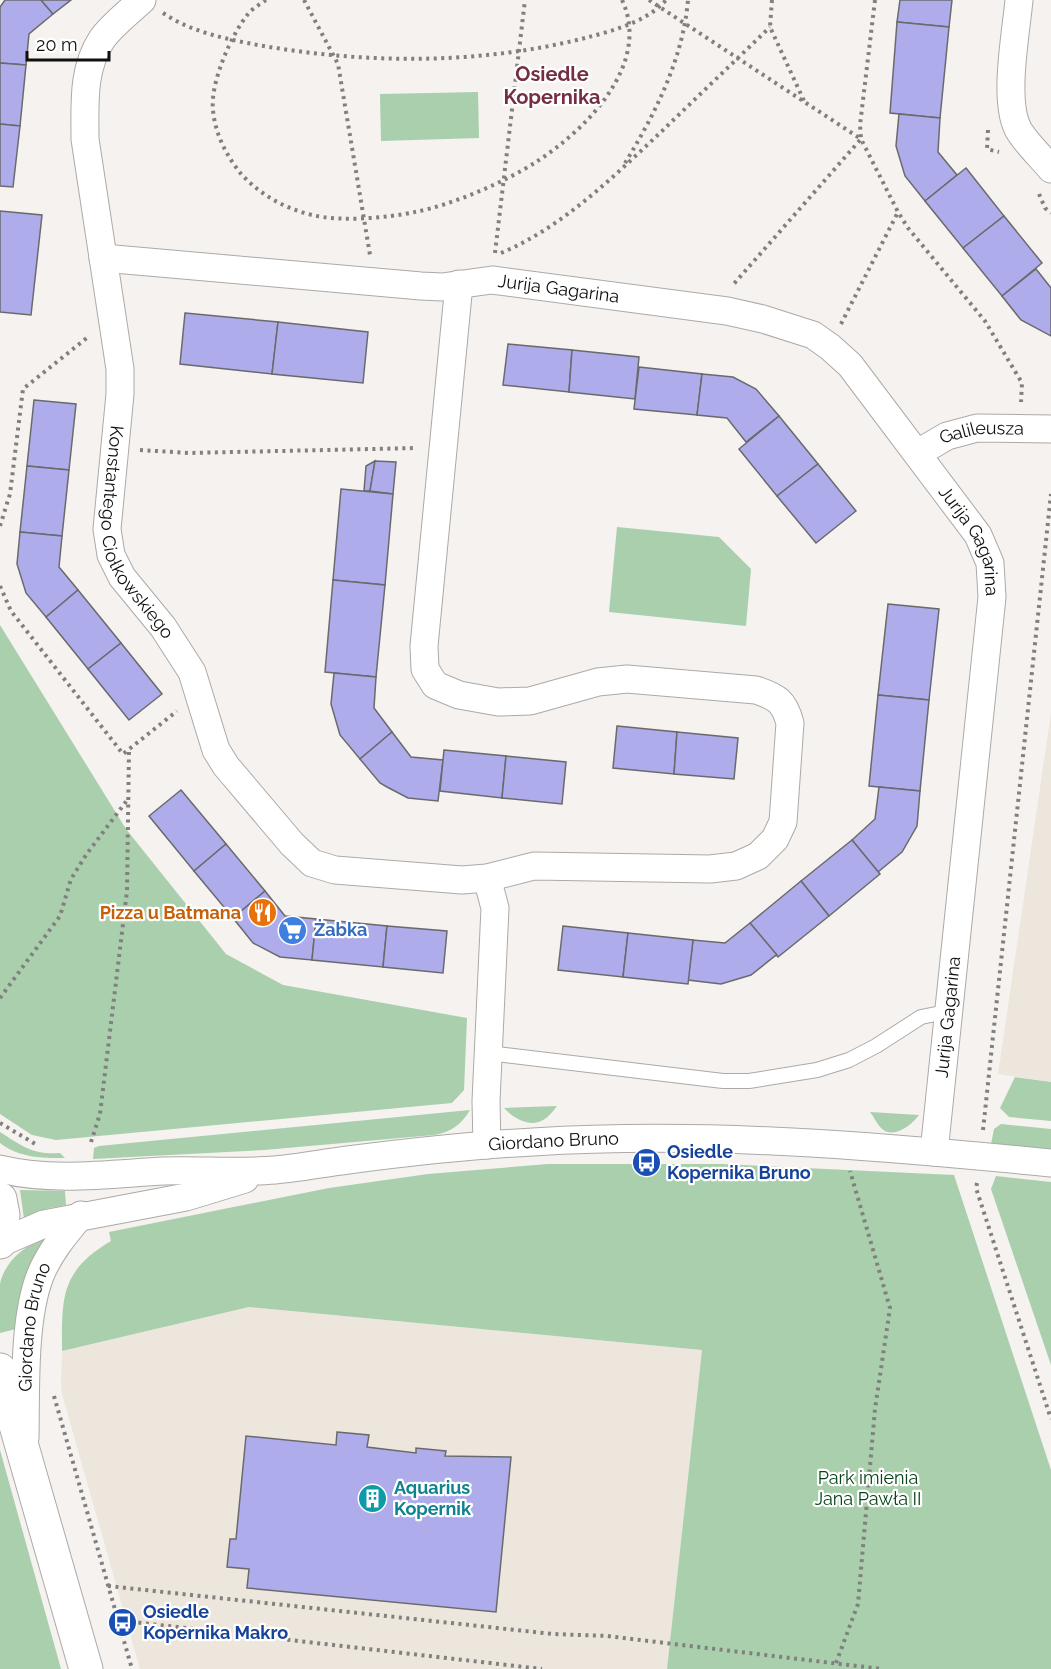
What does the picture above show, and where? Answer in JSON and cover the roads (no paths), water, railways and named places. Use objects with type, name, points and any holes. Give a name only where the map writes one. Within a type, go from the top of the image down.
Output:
[{"type":"main road","points":[[0,1199],[3,1215],[0,1242]]},
{"type":"main road","points":[[0,1370],[86,1669]]},
{"type":"street","points":[[1019,0],[1012,75],[1012,107],[1018,129],[1051,169]]},
{"type":"street","name":"Konstantego Ciołkowskiego","points":[[148,3],[102,38],[87,70],[84,104],[85,139],[120,369],[120,394],[107,529],[111,555],[122,577],[163,627],[192,672],[216,750],[226,766],[292,844],[312,862],[335,870],[462,880],[487,878]]},
{"type":"street","name":"Jurija Gagarina","points":[[103,258],[374,283],[442,286],[492,280],[712,309],[754,317],[813,335],[850,365],[978,535],[990,563],[992,585],[990,620],[934,1152]]},
{"type":"street","points":[[459,284],[424,646],[425,669],[435,685],[459,695],[498,702],[530,701],[598,682],[627,679],[756,690],[773,696],[786,708],[790,723],[783,822],[775,839],[758,856],[736,866],[710,869],[534,866],[487,878],[495,908],[486,1101],[487,1145]]},
{"type":"street","name":"Galileusza","points":[[918,453],[947,436],[977,428],[1051,429]]},
{"type":"street","name":"Giordano Bruno","points":[[0,1169],[43,1175],[76,1176],[182,1170],[274,1170],[487,1145],[596,1139],[708,1139],[848,1145],[1051,1163]]},
{"type":"street","name":"Giordano Bruno","points":[[0,1242],[44,1224],[81,1215],[186,1197],[274,1170]]},
{"type":"street","name":"Giordano Bruno","points":[[24,1451],[28,1339],[39,1277],[49,1257],[81,1215]]},
{"type":"lane","points":[[488,1053],[723,1081],[749,1081],[817,1070],[849,1060],[876,1046],[921,1017],[936,1014],[948,1015]]},
{"type":"place","name":"Pizza u Batmana","points":[[262,913]]},
{"type":"place","name":"Żabka","points":[[293,930]]},
{"type":"place","name":"Osiedle Kopernika Bruno","points":[[646,1162]]},
{"type":"place","name":"Aquarius Kopernik","points":[[373,1498]]},
{"type":"place","name":"Osiedle Kopernika Makro","points":[[122,1622]]},
{"type":"district","name":"Osiedle Kopernika","points":[[552,86]]},
{"type":"park label","name":"Park imienia Jana Pawła II","points":[[868,1488]]}]
